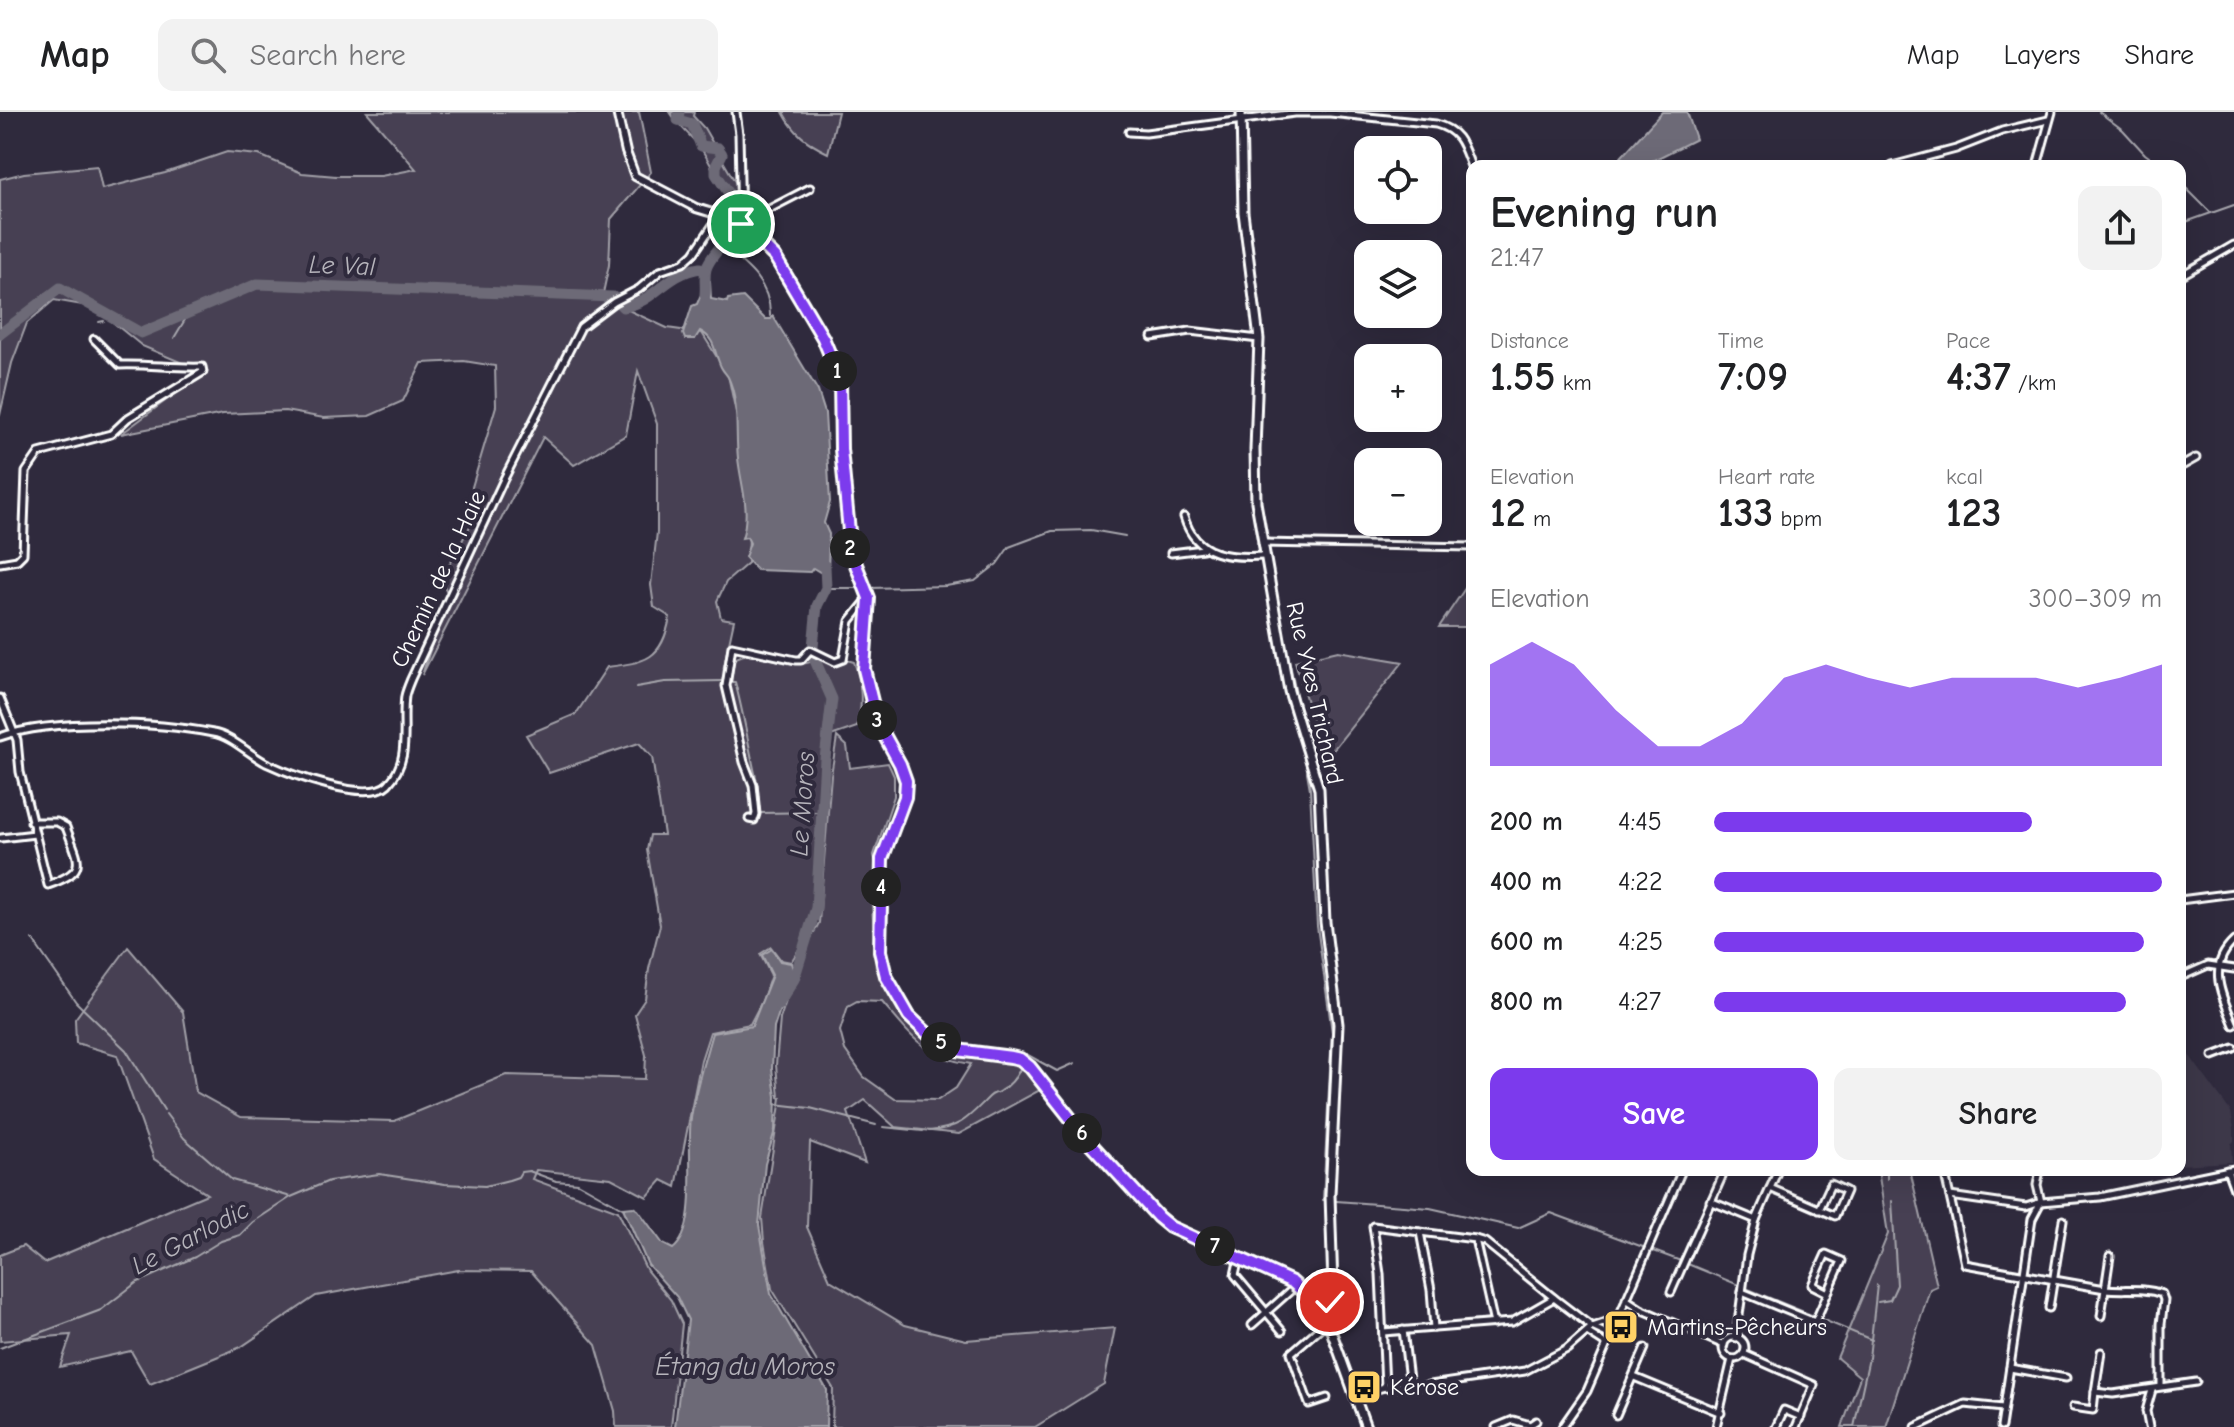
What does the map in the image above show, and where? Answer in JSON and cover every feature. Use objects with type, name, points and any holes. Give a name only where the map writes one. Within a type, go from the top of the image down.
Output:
[{"type":"main road","name":"Rue Yves Trichard","points":[[1240,116],[1243,212],[1259,339],[1255,478],[1262,543],[1289,691],[1314,770],[1320,801],[1325,922],[1338,1024],[1330,1195],[1334,1295]]},
{"type":"main road","points":[[1316,1304],[1326,1291],[1331,1275]]},
{"type":"main road","points":[[1316,1304],[1328,1304],[1334,1295]]},
{"type":"main road","points":[[1329,1325],[1334,1317],[1334,1295]]},
{"type":"main road","points":[[1316,1304],[1329,1325],[1366,1427]]},
{"type":"street","points":[[617,112],[635,176],[696,208],[741,224],[775,257],[823,338],[840,379],[841,449],[851,552],[869,598],[864,658],[867,687],[877,722],[900,764],[907,789],[882,859],[880,951],[886,976],[909,1016],[930,1036],[957,1050],[1020,1059],[1030,1067],[1090,1143],[1170,1227],[1297,1285],[1316,1304]]},
{"type":"street","points":[[736,112],[741,224]]},
{"type":"street","points":[[2038,160],[2052,112]]},
{"type":"street","points":[[1129,132],[1146,133],[1240,116],[1330,113],[1451,128],[1461,140],[1469,160]]},
{"type":"street","points":[[1915,160],[1956,149],[2002,131],[2048,120]]},
{"type":"street","points":[[741,224],[810,188]]},
{"type":"street","name":"Chemin de la Haie","points":[[0,737],[12,732],[63,725],[152,726],[217,733],[263,761],[306,779],[365,792],[375,792],[387,786],[399,769],[404,752],[405,696],[411,679],[581,327],[617,300],[639,289],[660,271],[683,263],[694,253],[719,216]]},
{"type":"street","points":[[2186,273],[2234,245]]},
{"type":"street","points":[[1152,337],[1190,331],[1259,339]]},
{"type":"street","points":[[0,563],[17,560],[23,554],[26,472],[39,453],[111,434],[151,403],[203,372],[202,367],[120,365],[94,339]]},
{"type":"street","points":[[2186,464],[2196,458]]},
{"type":"street","points":[[1184,517],[1188,528],[1204,549]]},
{"type":"street","points":[[1262,543],[1466,547]]},
{"type":"street","points":[[1171,553],[1204,549],[1228,557],[1265,556]]},
{"type":"street","points":[[749,819],[754,820],[756,814],[753,785],[744,762],[726,686],[732,646],[796,660],[813,652],[834,662],[843,659],[853,614],[869,598]]},
{"type":"street","points":[[0,698],[17,740],[31,822],[48,885],[70,877],[77,870],[78,860],[66,827],[57,822],[31,822]]},
{"type":"street","points":[[1,838],[35,834]]},
{"type":"street","points":[[2186,899],[2234,893]]},
{"type":"street","points":[[2234,941],[2222,955],[2217,982],[2234,1025]]},
{"type":"street","points":[[2186,975],[2208,965],[2234,969]]},
{"type":"street","points":[[2213,1056],[2234,1048]]},
{"type":"street","points":[[1950,1196],[2026,1207],[2041,1202],[2100,1197],[2230,1169],[2234,1189]]},
{"type":"street","points":[[1562,1427],[1587,1391],[1679,1176]]},
{"type":"street","points":[[1671,1292],[1722,1176]]},
{"type":"street","points":[[1736,1338],[1756,1220],[1775,1176]]},
{"type":"street","points":[[1945,1176],[1965,1264],[2105,1289],[2122,1291],[2136,1288],[2162,1294],[2161,1386]]},
{"type":"street","points":[[2001,1427],[2032,1219],[2041,1202],[2037,1185],[2039,1176]]},
{"type":"street","points":[[1770,1188],[1819,1210],[1835,1216],[1846,1191],[1831,1184],[1819,1210]]},
{"type":"street","points":[[1710,1201],[1756,1220]]},
{"type":"street","points":[[2049,1308],[2063,1220]]},
{"type":"street","points":[[1385,1387],[1380,1274],[1373,1226],[1485,1242],[1607,1345]]},
{"type":"street","points":[[1420,1232],[1431,1290],[1434,1328]]},
{"type":"street","points":[[1475,1239],[1494,1324]]},
{"type":"street","points":[[1742,1292],[1815,1322],[1828,1293],[1842,1261],[1826,1254],[1812,1285],[1828,1293]]},
{"type":"street","points":[[2101,1316],[2110,1256]]},
{"type":"street","points":[[1239,1257],[1235,1275],[1282,1331]]},
{"type":"street","points":[[1252,1325],[1297,1285]]},
{"type":"street","points":[[1383,1332],[1512,1322],[1554,1298]]},
{"type":"street","points":[[1626,1299],[1641,1309],[1724,1345]]},
{"type":"street","points":[[1354,1395],[1385,1387],[1410,1388],[1525,1371],[1567,1349],[1590,1330],[1619,1317]]},
{"type":"street","points":[[1327,1398],[1309,1404],[1291,1353],[1321,1327],[1329,1325]]},
{"type":"street","points":[[1403,1330],[1410,1388]]},
{"type":"street","points":[[1590,1330],[1611,1336]]},
{"type":"street","points":[[1732,1359],[1725,1354],[1727,1340],[1736,1338],[1743,1342],[1744,1354]]},
{"type":"street","points":[[1616,1415],[1645,1348]]},
{"type":"street","points":[[2073,1407],[2093,1410],[2101,1352]]},
{"type":"street","points":[[1732,1359],[1744,1354],[1814,1385],[1796,1427]]},
{"type":"street","points":[[1716,1427],[1732,1359]]},
{"type":"street","points":[[2010,1368],[2066,1378]]},
{"type":"street","points":[[1634,1377],[1721,1413]]},
{"type":"street","points":[[2095,1392],[2113,1394],[2196,1382]]},
{"type":"street","points":[[2149,1427],[2146,1411],[2152,1390]]},
{"type":"street","points":[[1916,1427],[1965,1404],[2003,1408]]},
{"type":"street","points":[[1776,1427],[1784,1410],[1801,1417]]},
{"type":"street","points":[[1496,1427],[1513,1420],[1530,1425],[1536,1421]]},
{"type":"shaded area","points":[[367,112],[639,112],[651,172],[611,219],[609,265],[602,298],[667,328],[702,333],[728,375],[742,441],[750,503],[748,563],[726,582],[717,601],[721,618],[734,620],[724,666],[750,654],[793,664],[835,657],[854,662],[859,678],[861,702],[857,727],[825,738],[825,805],[817,850],[814,925],[791,962],[781,960],[771,947],[760,954],[771,975],[750,1024],[710,1032],[701,1060],[676,1187],[662,1180],[647,1197],[611,1178],[536,1170],[532,1179],[618,1211],[647,1271],[671,1300],[682,1324],[671,1427],[616,1427],[615,1411],[596,1345],[531,1271],[458,1270],[316,1296],[241,1347],[150,1384],[131,1351],[60,1367],[71,1335],[0,1341],[0,1255],[23,1246],[44,1263],[207,1194],[154,1159],[117,1055],[76,1043],[75,1019],[128,947],[183,1012],[196,1092],[241,1117],[394,1121],[506,1075],[645,1079],[646,1055],[635,1014],[645,999],[660,925],[647,850],[650,835],[664,835],[652,757],[639,743],[549,773],[526,735],[576,714],[607,667],[650,656],[657,650],[667,631],[670,617],[654,607],[651,585],[657,532],[657,424],[638,371],[626,435],[574,465],[543,437],[422,675],[448,594],[441,580],[477,513],[472,487],[496,406],[495,366],[464,361],[422,363],[403,401],[369,416],[324,418],[285,411],[223,414],[121,434],[204,372],[142,346],[94,307],[54,300],[27,323],[12,363],[0,415],[0,179],[24,173],[97,166],[102,189],[165,173],[227,152],[259,155],[302,173],[381,176],[416,169]]},
{"type":"shaded area","points":[[670,112],[694,112],[693,116],[704,128],[741,192],[740,209],[726,194],[699,146]]},
{"type":"shaded area","points":[[783,112],[838,112],[828,153],[802,137]]},
{"type":"shaded area","points":[[1466,587],[1466,627],[1439,627]]},
{"type":"shaded area","points":[[1338,651],[1403,662],[1324,761],[1295,661]]},
{"type":"shaded area","points":[[837,737],[847,746],[850,768],[888,763],[894,776],[894,796],[874,855],[878,870],[872,903],[876,969],[902,1012],[932,1041],[953,1052],[1020,1059],[1042,1089],[959,1134],[895,1127],[865,1100],[848,1112],[865,1163],[810,1142],[807,1227],[830,1280],[905,1325],[966,1340],[1115,1328],[1104,1384],[1035,1427],[832,1427],[833,1388],[772,1289],[762,1218],[781,1098],[776,1065],[780,1019],[800,959],[819,923]],"holes":[[[857,1001],[882,1002],[910,1035],[930,1050],[971,1064],[956,1088],[938,1100],[895,1099],[864,1077],[845,1050],[840,1031],[848,1006]]]},
{"type":"shaded area","points":[[2186,1054],[2231,1112],[2234,1129],[2232,1162],[2186,1165]]},
{"type":"shaded area","points":[[1879,1176],[1911,1176],[1937,1286],[1930,1289],[1886,1427],[1842,1427],[1860,1377],[1837,1358],[1888,1234]]},
{"type":"water","points":[[1662,112],[1687,112],[1696,139],[1654,160],[1618,160]]},
{"type":"water","points":[[707,280],[710,281],[711,299],[727,302],[728,299],[743,297],[765,319],[773,316],[818,391],[825,413],[830,502],[824,523],[829,534],[828,577],[813,568],[810,572],[757,570],[745,557],[750,543],[747,537],[742,538],[745,508],[732,387],[709,338],[700,331],[695,339],[685,339],[683,334],[692,306],[697,304]]},
{"type":"water","name":"Étang du Moros","points":[[772,949],[780,961],[791,963],[793,969],[774,1028],[772,1069],[776,1096],[775,1130],[765,1164],[759,1225],[771,1294],[827,1390],[826,1427],[675,1427],[688,1320],[677,1297],[648,1265],[623,1208],[638,1210],[663,1244],[673,1249],[681,1239],[689,1207],[691,1118],[712,1033],[752,1026],[772,975],[762,955]]},
{"type":"waterway","name":"Le Moros","points":[[679,112],[678,120],[692,124],[701,146],[718,148],[722,154],[716,174],[730,195],[731,215]]},
{"type":"waterway","points":[[2099,112],[2123,130],[2153,160]]},
{"type":"waterway","points":[[2186,188],[2210,212]]},
{"type":"waterway","points":[[2186,222],[2234,205]]},
{"type":"waterway","name":"Le Moros","points":[[705,294],[706,269],[724,242],[729,223]]},
{"type":"waterway","points":[[722,246],[755,275],[766,294],[770,316]]},
{"type":"waterway","name":"Le Val","points":[[0,334],[60,288],[141,333],[257,284],[613,297],[623,307],[644,300],[688,271],[700,268],[705,271]]},
{"type":"waterway","points":[[174,338],[186,318]]},
{"type":"waterway","points":[[99,322],[104,321]]},
{"type":"waterway","points":[[871,588],[946,586],[975,581],[997,564],[1009,547],[1052,531],[1091,530],[1125,536]]},
{"type":"waterway","name":"Le Moros","points":[[778,1005],[794,979],[816,908],[832,699],[814,658],[813,647],[817,606],[826,588],[825,566]]},
{"type":"waterway","points":[[826,588],[861,588]]},
{"type":"waterway","points":[[1285,639],[1297,699],[1314,758]]},
{"type":"waterway","points":[[636,687],[665,682],[722,681]]},
{"type":"waterway","points":[[731,682],[735,682],[741,707],[757,782],[760,813],[823,812]]},
{"type":"waterway","points":[[1309,768],[1317,926],[1332,1032],[1323,1200],[1430,1208],[1518,1228],[1551,1213],[1678,1260],[1872,1340]]},
{"type":"waterway","points":[[32,939],[76,1002],[126,1050],[164,1110]]},
{"type":"waterway","points":[[1025,1057],[1026,1054],[1057,1071],[1075,1063]]},
{"type":"waterway","points":[[929,1131],[963,1121],[991,1095],[1010,1084],[1021,1067]]},
{"type":"waterway","points":[[775,1104],[810,1108],[876,1125]]},
{"type":"waterway","points":[[166,1114],[184,1138],[232,1180],[291,1197]]},
{"type":"waterway","points":[[883,1127],[923,1131]]},
{"type":"waterway","name":"Le Garlodic","points":[[0,1348],[101,1310],[136,1283],[195,1257],[221,1241],[240,1235],[253,1222],[291,1197],[329,1181],[379,1174],[445,1184],[485,1186],[529,1171],[556,1181],[578,1183],[624,1209]]},
{"type":"waterway","points":[[1878,1302],[1890,1300],[1897,1285],[1892,1201]]},
{"type":"waterway","points":[[1854,1427],[1869,1358],[1877,1285]]},
{"type":"place","name":"Martins-Pêcheurs","points":[[1621,1327]]},
{"type":"place","name":"Kérose","points":[[1364,1387]]},
{"type":"route","points":[[741,224],[775,257],[823,338],[840,379],[841,449],[851,552],[869,598],[864,669],[877,722],[904,772],[907,789],[882,859],[880,951],[886,976],[909,1016],[930,1036],[957,1050],[1020,1059],[1030,1067],[1090,1143],[1170,1227],[1292,1282],[1318,1305],[1330,1302]]}]
